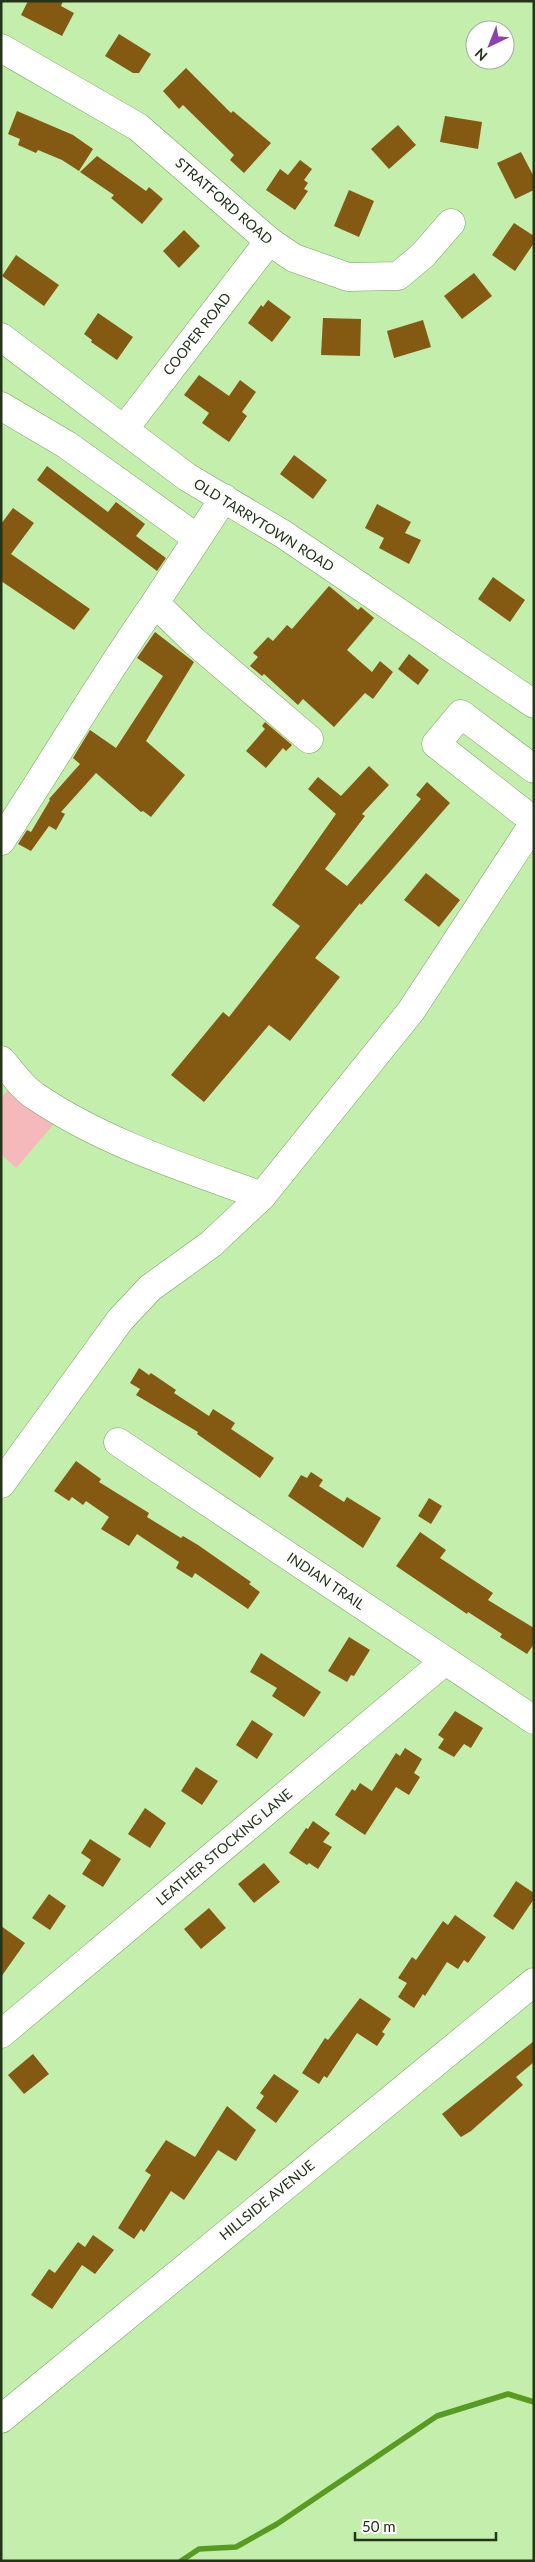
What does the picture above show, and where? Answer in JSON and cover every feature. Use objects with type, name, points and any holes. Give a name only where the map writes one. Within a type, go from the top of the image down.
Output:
[{"type":"street","name":"STRATFORD ROAD","points":[[1,48],[138,127],[269,241],[294,258],[348,277],[398,276],[423,256],[451,224]]},
{"type":"street","name":"COOPER ROAD","points":[[125,428],[269,241]]},
{"type":"street","name":"OLD TARRYTOWN ROAD","points":[[1,336],[30,361],[125,428],[187,477],[224,498],[346,576],[534,704]]},
{"type":"street","points":[[1,406],[67,445],[197,538]]},
{"type":"street","points":[[1,840],[55,759],[112,664],[155,603],[224,498]]},
{"type":"street","points":[[155,603],[194,640],[309,739]]},
{"type":"street","points":[[1,1484],[120,1320],[150,1288],[211,1244],[262,1196],[411,1011],[532,828],[436,744],[461,714],[534,769]]},
{"type":"street","points":[[1,1060],[34,1096],[95,1131],[150,1155],[262,1196]]},
{"type":"street","name":"INDIAN TRAIL","points":[[118,1442],[534,1720]]},
{"type":"street","name":"LEATHER STOCKING LANE","points":[[3,2030],[445,1661]]},
{"type":"street","name":"HILLSIDE AVENUE","points":[[3,2414],[534,1982]]},
{"type":"shaded area","points":[[10,1088],[53,1125],[16,1168],[1,1154],[1,1098]]},
{"type":"building","points":[[28,1],[63,1],[61,6],[74,13],[62,36],[21,15]]},
{"type":"building","points":[[119,34],[151,54],[139,73],[133,73],[105,56]]},
{"type":"building","points":[[186,68],[231,113],[233,111],[271,143],[244,173],[230,160],[234,155],[183,105],[179,109],[163,91]]},
{"type":"building","points":[[17,111],[73,135],[93,149],[79,171],[62,160],[38,150],[36,153],[18,145],[20,139],[8,134]]},
{"type":"building","points":[[445,116],[482,122],[478,149],[440,142]]},
{"type":"building","points":[[398,125],[416,145],[389,169],[371,149]]},
{"type":"building","points":[[521,152],[534,177],[534,190],[515,199],[497,163]]},
{"type":"building","points":[[97,156],[146,191],[149,187],[163,199],[142,224],[111,198],[114,195],[80,172]]},
{"type":"building","points":[[300,160],[312,169],[304,180],[308,183],[304,189],[308,191],[295,210],[266,190],[280,169],[288,175]]},
{"type":"building","points":[[349,190],[374,201],[359,237],[334,226]]},
{"type":"building","points":[[514,223],[534,236],[534,243],[515,271],[492,255]]},
{"type":"building","points":[[184,230],[200,246],[179,268],[163,251]]},
{"type":"building","points":[[16,255],[59,285],[44,306],[2,276]]},
{"type":"building","points":[[474,273],[492,296],[462,319],[444,296]]},
{"type":"building","points":[[268,300],[291,317],[272,342],[248,323],[261,305],[263,307]]},
{"type":"building","points":[[98,313],[133,337],[117,360],[91,342],[92,340],[84,334]]},
{"type":"building","points":[[323,318],[361,319],[360,356],[321,355]]},
{"type":"building","points":[[423,320],[431,347],[394,358],[387,331]]},
{"type":"building","points":[[199,375],[229,396],[240,380],[256,392],[242,412],[247,416],[229,442],[202,423],[209,413],[184,395]]},
{"type":"building","points":[[294,455],[327,480],[313,499],[280,474]]},
{"type":"building","points":[[47,466],[108,512],[116,502],[145,524],[136,536],[166,558],[157,571],[37,480]]},
{"type":"building","points":[[377,504],[411,522],[405,533],[421,540],[409,564],[379,548],[384,538],[365,528]]},
{"type":"building","points":[[13,508],[34,523],[11,554],[90,609],[74,630],[1,581],[1,524]]},
{"type":"building","points":[[493,577],[525,600],[510,622],[478,599]]},
{"type":"building","points":[[329,586],[358,610],[361,607],[374,618],[347,650],[372,672],[380,661],[393,672],[373,699],[365,693],[334,727],[303,699],[298,705],[264,674],[262,676],[250,666],[258,657],[253,653],[268,637],[273,641],[287,625],[292,629]]},
{"type":"building","points":[[155,632],[194,662],[146,741],[185,775],[151,817],[143,811],[141,812],[96,773],[61,812],[65,814],[56,830],[49,826],[31,851],[18,844],[27,830],[31,832],[49,799],[80,764],[73,758],[90,730],[116,748],[163,676],[137,658]]},
{"type":"building","points":[[409,654],[429,670],[418,685],[398,669]]},
{"type":"building","points":[[265,722],[292,745],[286,751],[283,748],[266,768],[246,751],[265,729],[262,726]]},
{"type":"building","points":[[369,766],[389,785],[362,814],[365,816],[325,869],[347,886],[421,799],[416,795],[427,782],[450,803],[361,905],[360,903],[315,958],[340,977],[290,1041],[269,1025],[204,1102],[171,1075],[223,1012],[229,1017],[300,926],[272,905],[336,814],[308,789],[318,777],[341,796]]},
{"type":"building","points":[[426,873],[460,900],[439,927],[404,900]]},
{"type":"building","points":[[139,1368],[149,1375],[151,1373],[176,1390],[174,1393],[209,1416],[213,1409],[235,1423],[231,1429],[274,1458],[260,1478],[197,1434],[198,1432],[136,1395],[140,1389],[130,1383]]},
{"type":"building","points":[[76,1461],[101,1479],[99,1482],[149,1513],[147,1517],[181,1538],[183,1536],[198,1545],[251,1582],[249,1584],[260,1592],[248,1609],[195,1573],[192,1578],[176,1568],[179,1562],[137,1534],[129,1546],[101,1529],[109,1517],[86,1501],[83,1505],[72,1497],[69,1501],[54,1491]]},
{"type":"building","points":[[311,1472],[323,1480],[319,1486],[344,1502],[347,1497],[381,1518],[363,1548],[288,1496],[301,1475],[307,1478]]},
{"type":"building","points":[[429,1498],[442,1506],[431,1524],[418,1516]]},
{"type":"building","points":[[420,1532],[446,1550],[440,1558],[493,1593],[488,1600],[534,1628],[534,1644],[527,1654],[500,1637],[502,1634],[468,1612],[467,1614],[396,1566]]},
{"type":"building","points":[[349,1637],[370,1650],[354,1676],[351,1675],[347,1682],[328,1671]]},
{"type":"building","points":[[261,1653],[321,1692],[304,1717],[272,1696],[277,1688],[250,1672]]},
{"type":"building","points":[[455,1711],[483,1728],[471,1748],[464,1744],[454,1757],[438,1748],[444,1739],[438,1735]]},
{"type":"building","points":[[252,1720],[273,1734],[257,1759],[236,1745]]},
{"type":"building","points":[[405,1748],[422,1759],[414,1773],[420,1777],[409,1795],[396,1787],[365,1835],[335,1815],[352,1789],[355,1791],[360,1783],[372,1791],[396,1753],[400,1756]]},
{"type":"building","points":[[196,1767],[218,1781],[202,1805],[181,1791]]},
{"type":"building","points":[[145,1808],[166,1823],[150,1848],[128,1834]]},
{"type":"building","points":[[313,1821],[330,1833],[323,1842],[332,1847],[318,1869],[309,1863],[307,1865],[289,1853]]},
{"type":"building","points":[[90,1839],[121,1859],[103,1887],[82,1874],[91,1860],[81,1853]]},
{"type":"building","points":[[264,1863],[280,1882],[254,1903],[238,1884]]},
{"type":"building","points":[[516,1881],[534,1893],[534,1899],[513,1930],[493,1916]]},
{"type":"building","points":[[49,1894],[66,1906],[50,1930],[32,1918]]},
{"type":"building","points":[[209,1908],[226,1928],[201,1949],[184,1929]]},
{"type":"building","points":[[455,1915],[486,1937],[468,1963],[464,1960],[458,1969],[447,1962],[425,1996],[423,1994],[414,2008],[398,1997],[407,1983],[398,1978],[412,1957],[416,1960],[443,1921],[448,1925]]},
{"type":"building","points":[[1,1926],[25,1943],[1,1977]]},
{"type":"building","points":[[360,1998],[391,2019],[382,2032],[385,2034],[377,2046],[357,2033],[327,2078],[324,2076],[319,2084],[302,2073],[325,2038],[328,2040]]},
{"type":"building","points":[[534,2041],[534,2062],[516,2077],[523,2085],[471,2131],[461,2137],[442,2114]]},
{"type":"building","points":[[33,2054],[49,2074],[24,2094],[8,2075]]},
{"type":"building","points":[[274,2074],[299,2091],[276,2123],[256,2108],[264,2096],[260,2093]]},
{"type":"building","points":[[227,2106],[256,2130],[236,2161],[218,2150],[184,2200],[171,2191],[144,2232],[141,2229],[134,2239],[118,2228],[151,2175],[145,2171],[166,2140],[195,2157]]},
{"type":"building","points":[[93,2235],[114,2250],[95,2274],[82,2265],[52,2309],[31,2295],[49,2269],[55,2273],[78,2242],[85,2247]]},
{"type":"waterway","points":[[181,2561],[199,2549],[236,2547],[277,2524],[437,2416],[508,2394],[534,2402]]}]
